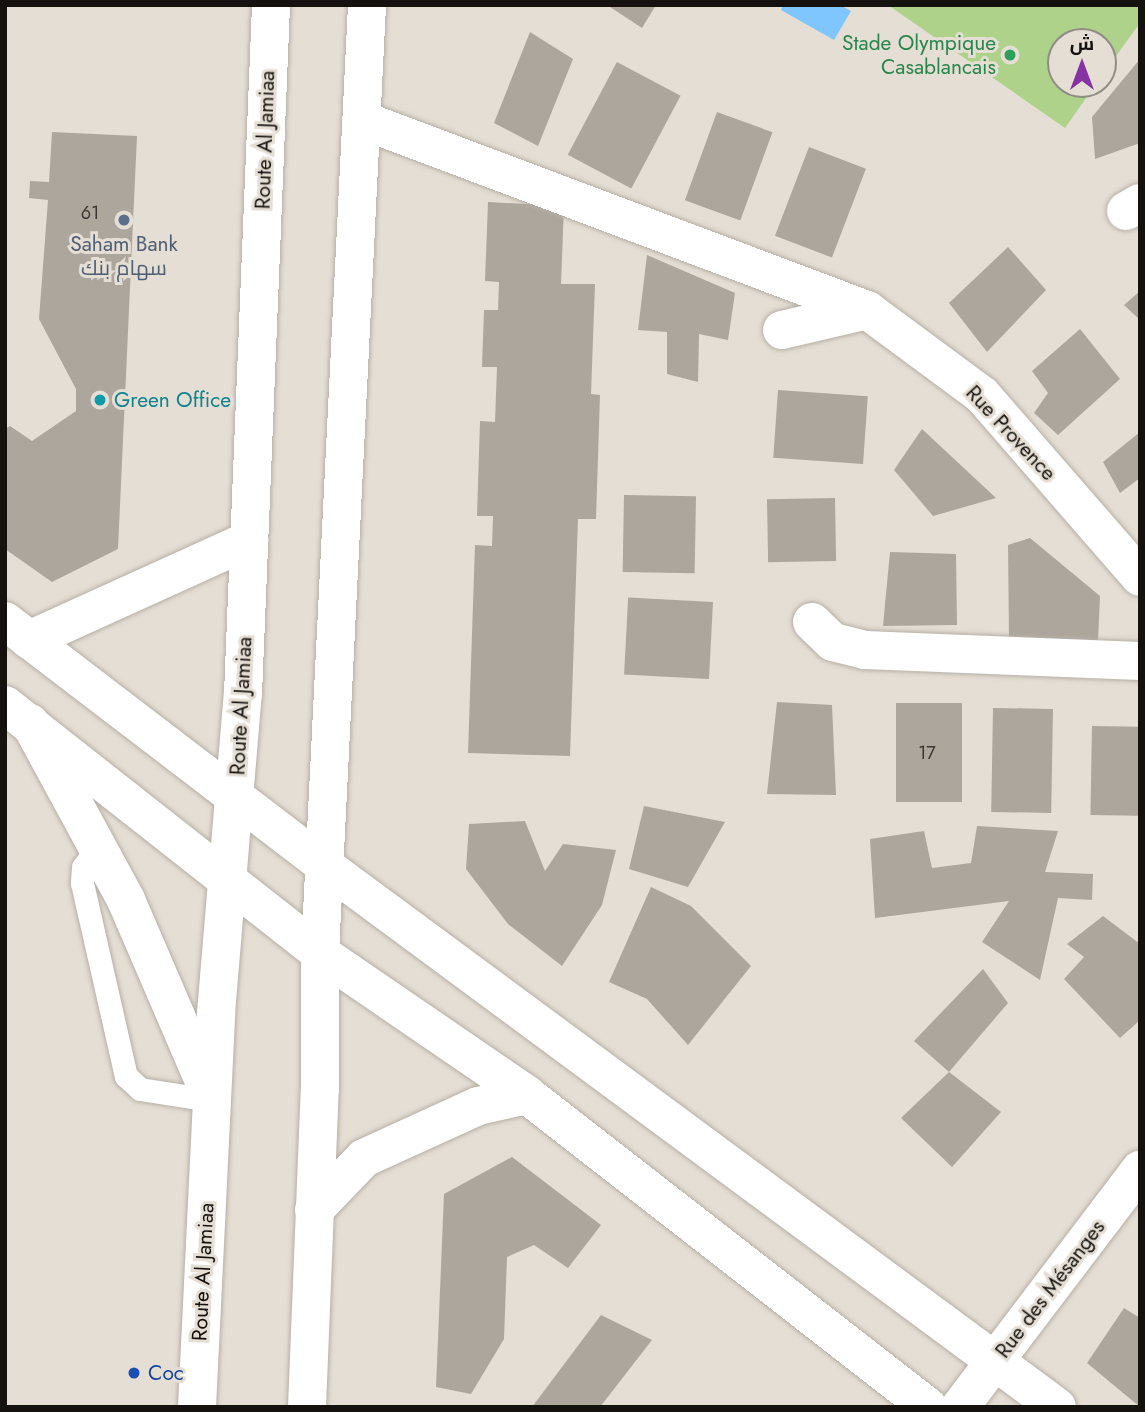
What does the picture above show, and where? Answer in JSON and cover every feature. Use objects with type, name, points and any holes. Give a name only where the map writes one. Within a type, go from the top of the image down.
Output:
[{"type":"street","name":"Route Al Jamiaa","points":[[197,1407],[211,1100],[236,799],[271,5]]},
{"type":"street","points":[[307,1407],[320,953],[367,5]]},
{"type":"street","name":"Rue Provence","points":[[362,120],[867,310],[982,395],[1140,577]]},
{"type":"street","points":[[782,330],[867,310]]},
{"type":"street","points":[[17,631],[249,540]]},
{"type":"street","points":[[812,622],[833,642],[865,650],[1140,661]]},
{"type":"street","points":[[17,631],[325,866],[1056,1407]]},
{"type":"street","points":[[18,714],[99,846],[161,973],[211,1100]]},
{"type":"street","points":[[18,714],[320,953],[527,1095],[928,1407]]},
{"type":"street","points":[[314,1210],[364,1158],[478,1106],[527,1095]]},
{"type":"street","name":"Rue des Mésanges","points":[[960,1407],[1140,1170]]},
{"type":"lane","points":[[99,846],[83,866],[82,883],[126,1076],[141,1089],[211,1100]]},
{"type":"green space","name":"Stade Olympique Casablancais","points":[[888,5],[1140,5],[1140,23],[1117,55],[1117,28],[1047,28],[1047,98],[1086,98],[1065,128]]},
{"type":"water","points":[[783,5],[840,5],[851,11],[834,40],[781,10]]},
{"type":"building","points":[[607,5],[656,5],[642,28]]},
{"type":"building","points":[[530,32],[573,59],[538,146],[494,123]]},
{"type":"building","points":[[1140,59],[1140,143],[1095,159],[1092,117],[1108,98],[1117,98],[1117,87]]},
{"type":"building","points":[[617,62],[681,96],[631,189],[568,155]]},
{"type":"building","points":[[717,112],[772,132],[740,221],[685,200]]},
{"type":"building","name":"Green Office","points":[[52,132],[137,136],[118,549],[52,582],[5,549],[5,429],[10,426],[32,441],[76,411],[76,389],[39,319],[48,200],[29,198],[30,181],[49,182]]},
{"type":"building","points":[[809,147],[866,169],[832,258],[775,236]]},
{"type":"building","points":[[488,202],[564,206],[561,284],[595,284],[591,394],[600,395],[596,519],[578,519],[570,756],[468,753],[475,545],[492,546],[493,516],[477,516],[480,421],[495,422],[497,367],[482,367],[484,310],[498,310],[499,282],[485,281]]},
{"type":"building","points":[[1008,247],[1046,290],[987,352],[949,303]]},
{"type":"building","points":[[647,255],[735,293],[728,340],[699,334],[698,382],[667,374],[667,332],[638,330]]},
{"type":"building","points":[[1140,291],[1140,320],[1124,305]]},
{"type":"building","points":[[1080,329],[1120,379],[1058,435],[1034,413],[1048,393],[1032,371]]},
{"type":"building","points":[[778,390],[868,396],[863,464],[773,458]]},
{"type":"building","points":[[922,429],[996,498],[933,516],[894,470]]},
{"type":"building","points":[[1140,432],[1140,478],[1120,493],[1103,462]]},
{"type":"building","points":[[624,495],[696,496],[695,573],[623,572]]},
{"type":"building","points":[[835,498],[836,561],[768,562],[767,499]]},
{"type":"building","points":[[1030,538],[1100,596],[1098,641],[1009,638],[1008,545]]},
{"type":"building","points":[[890,552],[956,554],[957,625],[883,626]]},
{"type":"building","points":[[628,598],[713,602],[709,679],[624,674]]},
{"type":"building","points":[[777,702],[832,705],[836,795],[767,794]]},
{"type":"building","points":[[896,703],[962,703],[962,802],[896,802]]},
{"type":"building","points":[[993,708],[1053,709],[1051,813],[991,812]]},
{"type":"building","points":[[1092,726],[1140,727],[1138,816],[1090,815]]},
{"type":"building","points":[[644,806],[725,822],[688,887],[629,869]]},
{"type":"building","points":[[525,821],[545,871],[563,844],[616,850],[602,905],[562,966],[508,924],[466,869],[469,824]]},
{"type":"building","points":[[977,826],[1058,831],[1045,872],[1093,874],[1092,900],[1058,898],[1040,980],[982,942],[1009,901],[875,918],[870,839],[924,831],[932,868],[971,863]]},
{"type":"building","points":[[651,887],[691,906],[751,966],[688,1045],[647,999],[609,982]]},
{"type":"building","points":[[1103,916],[1140,944],[1140,1020],[1120,1038],[1064,979],[1084,957],[1067,944]]},
{"type":"building","points":[[983,969],[1008,1003],[949,1072],[914,1041]]},
{"type":"building","points":[[949,1072],[1001,1112],[952,1167],[901,1118]]},
{"type":"building","points":[[512,1157],[601,1225],[568,1268],[534,1245],[507,1257],[504,1339],[471,1394],[436,1387],[444,1194]]},
{"type":"building","points":[[1124,1308],[1140,1318],[1140,1407],[1087,1363]]},
{"type":"building","points":[[601,1315],[652,1340],[600,1407],[532,1407]]},
{"type":"place","name":"Stade Olympique Casablancais","points":[[1010,55]]},
{"type":"place","name":"Saham Bank سهام بنك","points":[[124,220]]},
{"type":"place","name":"Green Office","points":[[100,400]]},
{"type":"place","name":"Coc","points":[[134,1373]]}]
